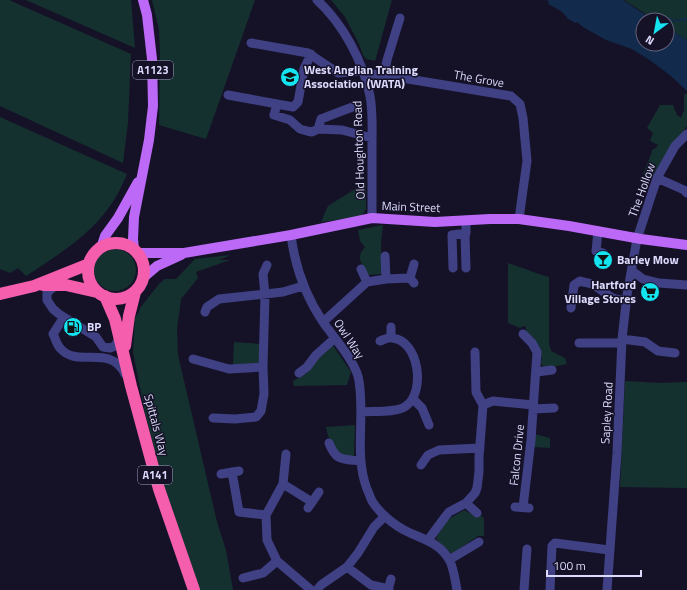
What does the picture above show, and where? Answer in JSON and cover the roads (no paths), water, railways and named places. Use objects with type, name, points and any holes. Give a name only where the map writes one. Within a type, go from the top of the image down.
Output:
[{"type":"highway","points":[[0,294],[34,286],[89,264],[95,251],[102,245],[110,243],[120,242],[136,251],[144,264],[144,277]]},
{"type":"highway","name":"A141","points":[[89,264],[88,275],[90,282],[101,294]]},
{"type":"highway","name":"A141","points":[[135,292],[140,286],[144,277]]},
{"type":"highway","points":[[34,286],[73,286],[118,299],[130,296],[135,292]]},
{"type":"highway","name":"Spittals Way","points":[[124,358],[129,316],[135,292]]},
{"type":"highway","name":"Spittals Way","points":[[101,294],[115,319],[131,386],[159,489],[194,590]]},
{"type":"main road","name":"A1123","points":[[136,251],[132,239],[133,227],[141,175],[149,140],[153,106],[152,59],[144,0]]},
{"type":"main road","name":"A1123","points":[[102,245],[105,236],[118,218],[141,175]]},
{"type":"main road","name":"Main Street","points":[[136,251],[184,253],[290,235],[372,218],[435,222],[519,219],[598,231],[637,239],[687,245]]},
{"type":"main road","name":"Main Street","points":[[144,277],[157,266],[184,253]]},
{"type":"street","name":"Old Houghton Road","points":[[317,0],[339,25],[354,52],[370,96],[372,138],[372,218]]},
{"type":"street","points":[[384,75],[400,18]]},
{"type":"street","points":[[228,95],[293,107],[298,102],[304,69],[311,54],[308,52],[251,43]]},
{"type":"street","name":"The Grove","points":[[311,54],[338,73],[362,72],[510,96],[520,104],[523,118],[527,161],[519,219]]},
{"type":"street","points":[[276,104],[274,115],[290,120],[300,129],[312,132],[318,129],[342,130],[372,138]]},
{"type":"street","points":[[318,129],[322,119],[355,106]]},
{"type":"street","name":"The Hollow","points":[[637,239],[657,178],[675,146],[687,134]]},
{"type":"street","points":[[657,178],[684,190],[687,193]]},
{"type":"street","points":[[466,220],[466,268]]},
{"type":"street","points":[[598,231],[596,251],[604,253]]},
{"type":"street","points":[[452,268],[452,235],[465,234]]},
{"type":"street","name":"Owl Way","points":[[290,235],[303,286],[323,322],[349,358],[359,380],[361,412],[360,461],[363,479],[372,501],[385,516],[407,532],[428,540],[442,550],[449,560],[455,578],[456,590]]},
{"type":"street","name":"Sapley Road","points":[[607,590],[609,550],[621,453],[622,341],[626,300],[637,239]]},
{"type":"street","points":[[385,256],[386,278]]},
{"type":"street","points":[[323,322],[367,282],[386,278],[412,281],[414,264]]},
{"type":"street","points":[[213,418],[235,419],[256,417],[261,411],[264,394],[263,367],[265,295],[263,274],[267,265]]},
{"type":"street","points":[[361,269],[367,282]]},
{"type":"street","points":[[631,273],[635,273],[643,279],[659,284],[687,285]]},
{"type":"street","points":[[571,308],[574,285],[580,281],[594,285],[607,296],[614,299],[626,300]]},
{"type":"street","points":[[56,285],[47,294],[47,300],[53,309],[96,337],[103,347],[110,348],[115,346],[120,337]]},
{"type":"street","points":[[205,308],[219,299],[265,295],[283,292],[303,286]]},
{"type":"street","points":[[67,319],[62,320],[54,334],[60,349],[73,356],[107,358],[116,361],[121,366],[131,386]]},
{"type":"street","points":[[391,327],[391,338]]},
{"type":"street","name":"Falcon Drive","points":[[522,507],[531,440],[537,352],[532,343],[523,334]]},
{"type":"street","points":[[299,373],[307,367],[316,355],[335,338]]},
{"type":"street","points":[[361,412],[399,410],[413,399],[416,389],[417,372],[414,356],[404,342],[391,338],[380,341]]},
{"type":"street","points":[[579,343],[622,341],[645,342],[658,351],[675,352]]},
{"type":"street","points":[[428,540],[449,512],[466,503],[475,493],[477,488],[483,405],[476,392],[475,351]]},
{"type":"street","points":[[196,361],[229,369],[263,367]]},
{"type":"street","points":[[536,372],[552,370]]},
{"type":"street","points":[[413,399],[422,408],[429,425]]},
{"type":"street","points":[[483,405],[493,401],[533,407],[554,408]]},
{"type":"street","points":[[329,443],[333,454],[340,459],[360,461]]},
{"type":"street","points":[[422,465],[428,455],[439,450],[480,448]]},
{"type":"street","points":[[275,462],[286,458],[283,484],[266,515],[267,540],[277,561],[312,590]]},
{"type":"street","points":[[220,474],[236,471],[239,512]]},
{"type":"street","points":[[283,484],[310,505],[319,492]]},
{"type":"street","points":[[466,503],[477,513]]},
{"type":"street","points":[[230,515],[239,512],[266,515]]},
{"type":"street","points":[[317,590],[321,585],[347,567],[358,553],[374,527],[385,516]]},
{"type":"street","points":[[449,560],[479,542]]},
{"type":"street","points":[[550,590],[552,546],[555,543],[609,550]]},
{"type":"street","points":[[524,590],[527,549]]},
{"type":"street","points":[[243,578],[263,573],[277,561]]},
{"type":"street","points":[[347,567],[370,587],[388,590],[391,579]]},
{"type":"water","points":[[547,0],[623,0],[641,12],[635,12],[635,51],[606,40],[577,22],[575,23],[567,18],[561,11],[548,4],[549,2]]},
{"type":"water","points":[[675,33],[687,40],[687,91],[671,76],[637,52],[675,52]]},
{"type":"waterway","points":[[675,21],[687,19]]},
{"type":"place","name":"West Anglian Training Association (WATA)","points":[[290,77]]},
{"type":"place","name":"Barley Mow","points":[[603,260]]},
{"type":"place","name":"Hartford Village Stores","points":[[650,292]]},
{"type":"place","name":"BP","points":[[73,327]]}]
